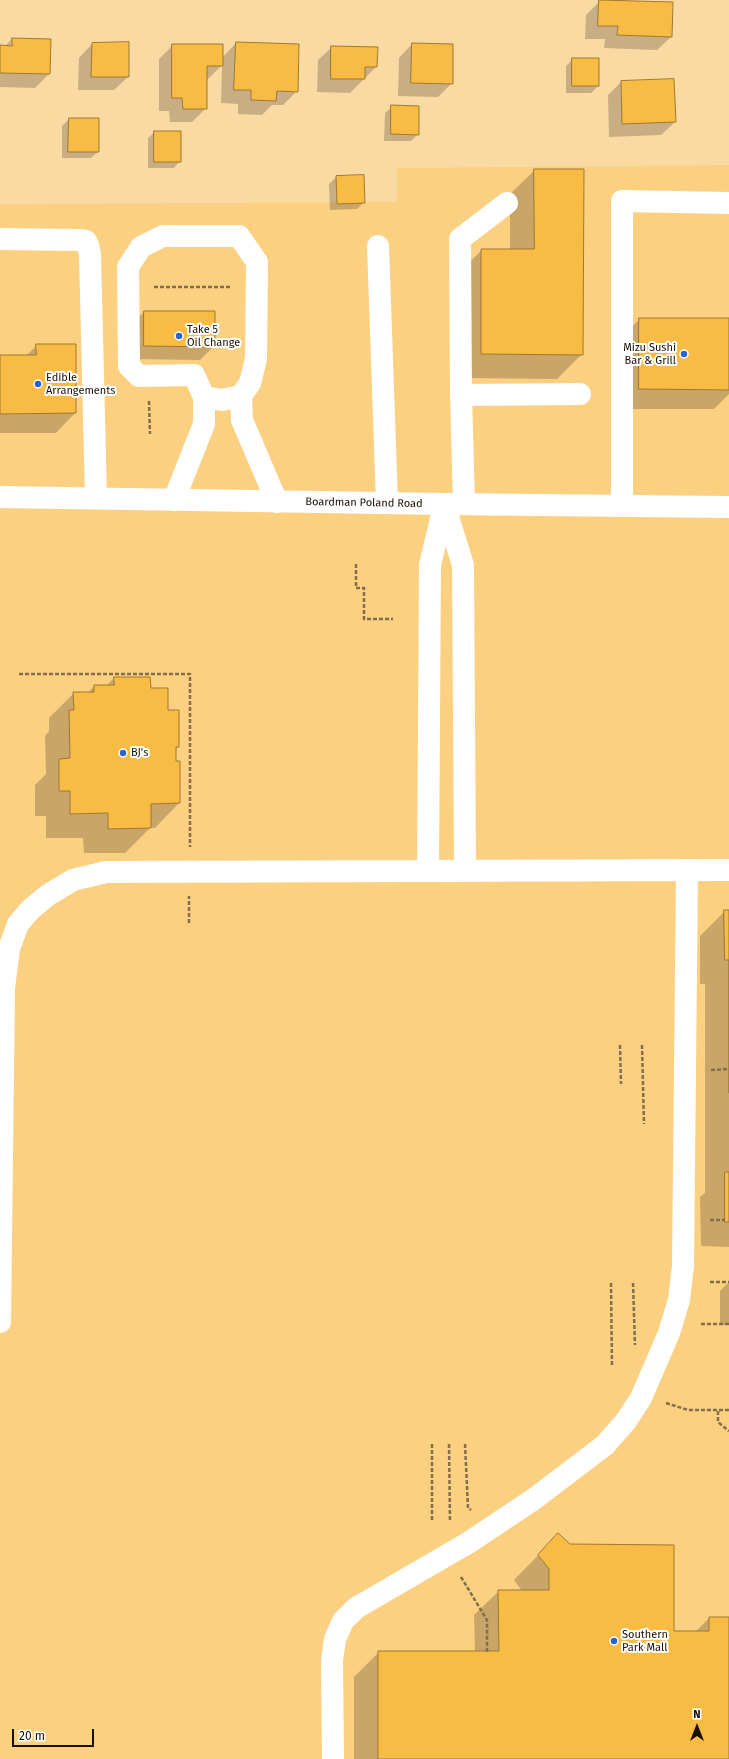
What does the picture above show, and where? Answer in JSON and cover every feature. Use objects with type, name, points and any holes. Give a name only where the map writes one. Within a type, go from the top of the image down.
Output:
[{"type":"main road","points":[[622,506],[622,202],[729,203]]},
{"type":"main road","points":[[464,871],[463,565],[454,504],[461,395],[460,239],[507,203]]},
{"type":"main road","points":[[174,500],[204,424],[204,397],[194,375],[139,376],[129,366],[128,267],[141,247],[163,236],[239,236],[256,262],[256,359],[250,383],[241,396],[242,420],[277,502]]},
{"type":"main road","points":[[0,239],[79,240],[86,241],[88,245],[90,254],[96,498]]},
{"type":"main road","points":[[378,246],[387,504]]},
{"type":"main road","points":[[461,395],[580,394]]},
{"type":"main road","points":[[204,397],[222,400],[241,396]]},
{"type":"main road","name":"Boardman Poland Road","points":[[0,497],[387,504],[729,507]]},
{"type":"main road","points":[[428,871],[430,565],[454,504]]},
{"type":"main road","points":[[333,1759],[332,1660],[335,1640],[343,1621],[356,1608],[468,1543],[534,1499],[605,1445],[626,1421],[641,1398],[669,1333],[679,1300],[683,1266],[687,870]]},
{"type":"main road","points":[[0,1322],[4,988],[9,950],[18,924],[30,910],[48,895],[73,880],[106,872],[729,870]]},
{"type":"path","points":[[128,287],[256,287]]},
{"type":"path","points":[[148,376],[150,434]]},
{"type":"path","points":[[356,564],[356,588],[364,588],[364,619],[393,619]]},
{"type":"path","points":[[19,674],[131,676],[190,674],[189,923]]},
{"type":"path","points":[[620,1045],[621,1084]]},
{"type":"path","points":[[642,1045],[644,1124]]},
{"type":"path","points":[[710,1070],[729,1069]]},
{"type":"path","points":[[710,1220],[725,1220]]},
{"type":"path","points":[[710,1282],[729,1282]]},
{"type":"path","points":[[611,1283],[612,1367]]},
{"type":"path","points":[[633,1283],[635,1352]]},
{"type":"path","points":[[701,1324],[729,1324]]},
{"type":"path","points":[[665,1403],[688,1410],[729,1410]]},
{"type":"path","points":[[718,1411],[718,1422],[729,1431]]},
{"type":"path","points":[[432,1444],[432,1522]]},
{"type":"path","points":[[449,1444],[450,1522]]},
{"type":"path","points":[[464,1444],[468,1508],[474,1511]]},
{"type":"path","points":[[459,1573],[487,1620],[487,1652]]},
{"type":"shaded area","name":"Southern Park Mall","points":[[729,165],[729,1759],[0,1759],[0,204],[397,202],[397,168]]},
{"type":"building","points":[[599,0],[673,2],[672,37],[617,35],[618,26],[598,26]]},
{"type":"building","points":[[12,38],[51,39],[50,74],[0,73],[0,45],[12,46]]},
{"type":"building","points":[[129,42],[129,77],[91,77],[92,43]]},
{"type":"building","points":[[236,42],[299,44],[298,92],[277,91],[276,101],[251,100],[251,90],[234,90]]},
{"type":"building","points":[[412,43],[453,44],[453,84],[411,83]]},
{"type":"building","points":[[172,44],[223,44],[223,66],[207,66],[207,109],[183,109],[182,98],[172,98]]},
{"type":"building","points":[[331,46],[378,47],[377,67],[365,67],[365,79],[331,79]]},
{"type":"building","points":[[572,58],[599,58],[599,86],[572,86]]},
{"type":"building","points":[[674,79],[676,122],[622,124],[621,81]]},
{"type":"building","points":[[391,105],[419,106],[419,135],[391,134]]},
{"type":"building","points":[[69,118],[99,118],[99,152],[68,152]]},
{"type":"building","points":[[154,131],[181,131],[181,162],[154,162]]},
{"type":"building","points":[[534,169],[584,169],[583,355],[481,354],[481,249],[534,249]]},
{"type":"building","points":[[364,175],[365,203],[337,204],[336,176]]},
{"type":"building","name":"Take 5 Oil Change","points":[[144,311],[215,311],[215,347],[144,346]]},
{"type":"building","name":"Mizu Sushi Bar & Grill","points":[[639,318],[729,318],[729,390],[639,389]]},
{"type":"building","name":"Edible Arrangements","points":[[36,344],[76,344],[76,413],[0,414],[0,355],[36,355]]},
{"type":"building","name":"BJ's","points":[[114,677],[150,677],[151,688],[168,688],[168,710],[179,710],[179,747],[176,747],[176,761],[180,761],[180,803],[151,804],[151,828],[108,829],[108,813],[70,814],[70,791],[59,791],[59,759],[70,758],[69,710],[74,710],[73,692],[94,692],[94,685],[114,685]]},
{"type":"building","points":[[724,910],[729,910],[729,960],[725,960]]},
{"type":"building","points":[[725,1172],[729,1172],[729,1222],[725,1222]]},
{"type":"building","name":"Southern Park Mall","points":[[558,1533],[570,1544],[674,1545],[674,1631],[709,1631],[709,1617],[729,1617],[729,1759],[378,1759],[378,1651],[499,1651],[498,1590],[549,1590],[549,1569],[538,1555]]},
{"type":"place","name":"Take 5 Oil Change","points":[[179,336]]},
{"type":"place","name":"Mizu Sushi Bar & Grill","points":[[684,354]]},
{"type":"place","name":"Edible Arrangements","points":[[38,384]]},
{"type":"place","name":"BJ's","points":[[123,753]]},
{"type":"place","name":"Southern Park Mall","points":[[614,1641]]}]
